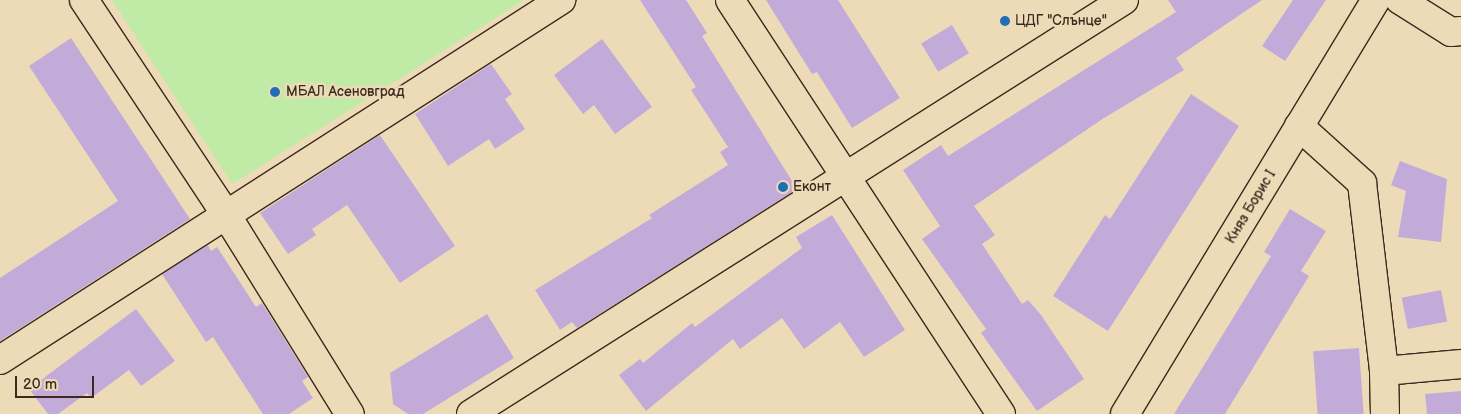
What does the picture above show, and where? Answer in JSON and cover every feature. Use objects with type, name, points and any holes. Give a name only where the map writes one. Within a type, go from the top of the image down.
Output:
[{"type":"street","points":[[84,0],[227,216],[350,414]]},
{"type":"street","points":[[0,360],[561,0]]},
{"type":"street","points":[[730,0],[1000,414]]},
{"type":"street","points":[[471,414],[847,178],[1124,0]]},
{"type":"street","name":"Княз Борис I","points":[[1125,414],[1376,0]]},
{"type":"street","points":[[1400,0],[1451,32],[1461,31]]},
{"type":"street","points":[[1299,126],[1362,183],[1384,371],[1385,414]]},
{"type":"street","points":[[1384,371],[1461,364]]},
{"type":"green space","name":"МБАЛ Асеновград","points":[[112,0],[524,0],[232,184]]},
{"type":"building","points":[[640,0],[686,0],[707,33],[702,36],[797,189],[577,328],[572,322],[560,330],[535,290],[652,218],[649,215],[728,165],[720,152],[728,147],[691,90],[696,87]]},
{"type":"building","points":[[766,0],[838,0],[900,98],[852,128],[817,72],[812,74]]},
{"type":"building","points":[[1168,0],[1262,0],[1176,58],[1184,70],[1104,118],[974,206],[995,235],[982,244],[1022,304],[1028,300],[1041,315],[1084,379],[1037,411],[981,333],[986,329],[922,239],[940,226],[903,170],[941,145],[948,156],[1176,12]]},
{"type":"building","points":[[1293,0],[1326,0],[1285,61],[1262,46]]},
{"type":"building","points":[[952,25],[969,53],[938,72],[921,44]]},
{"type":"building","points":[[71,38],[190,219],[0,341],[0,278],[118,201],[29,66]]},
{"type":"building","points":[[602,39],[652,107],[615,134],[594,105],[583,114],[554,75]]},
{"type":"building","points":[[491,64],[512,94],[505,99],[525,129],[495,149],[489,139],[448,166],[415,114]]},
{"type":"building","points":[[1191,94],[1239,126],[1108,331],[1053,296],[1105,215],[1110,219]]},
{"type":"building","points":[[380,135],[455,246],[400,283],[347,205],[312,229],[316,235],[288,254],[260,213]]},
{"type":"building","points":[[1400,161],[1447,179],[1441,242],[1398,237],[1406,191],[1391,185]]},
{"type":"building","points":[[1290,209],[1326,231],[1301,271],[1309,276],[1225,414],[1174,414],[1271,256],[1264,252]]},
{"type":"building","points":[[832,215],[905,330],[864,357],[840,322],[804,349],[782,318],[740,349],[733,339],[646,411],[619,375],[640,359],[643,363],[692,323],[695,327],[802,248],[796,237]]},
{"type":"building","points":[[208,245],[211,251],[217,247],[256,307],[262,303],[308,377],[302,381],[313,398],[289,414],[263,414],[213,337],[206,342],[162,274]]},
{"type":"building","points":[[1441,290],[1447,321],[1408,329],[1402,298]]},
{"type":"building","points":[[136,309],[175,361],[141,386],[129,370],[91,398],[87,393],[58,414],[48,414],[29,389]]},
{"type":"building","points":[[487,314],[514,358],[423,414],[408,414],[393,404],[390,373]]},
{"type":"building","points":[[1359,348],[1364,414],[1318,414],[1313,351]]},
{"type":"building","points":[[1461,391],[1461,414],[1427,414],[1425,394]]},
{"type":"place","name":"ЦДГ \"Слънце\"","points":[[1005,21]]},
{"type":"place","name":"МБАЛ Асеновград","points":[[275,92]]},
{"type":"place","name":"Еконт","points":[[783,187]]}]
